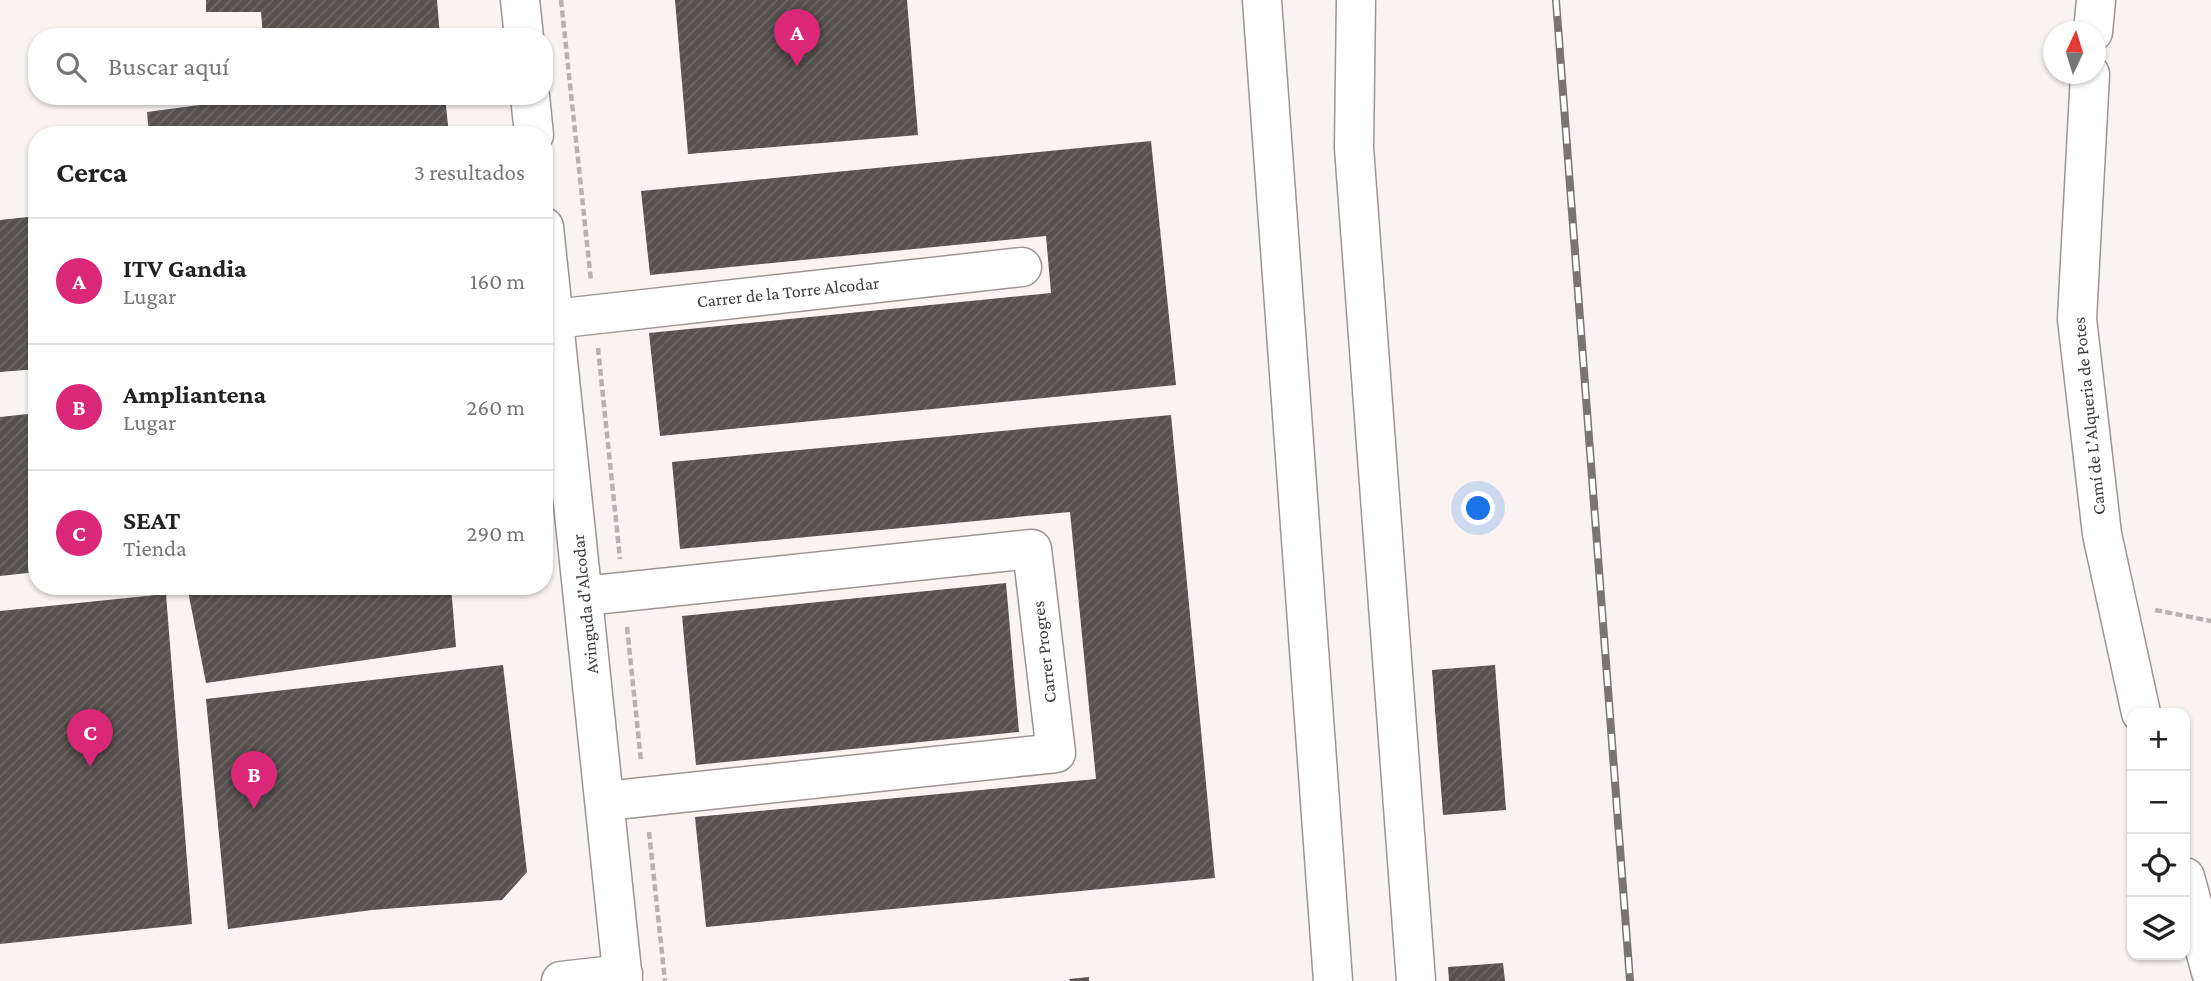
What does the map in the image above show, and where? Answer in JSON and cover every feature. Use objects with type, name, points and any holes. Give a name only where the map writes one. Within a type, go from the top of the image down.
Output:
[{"type":"street","points":[[520,0],[523,28]]},
{"type":"street","points":[[1262,0],[1334,981]]},
{"type":"street","points":[[1356,0],[1354,148],[1416,981]]},
{"type":"street","points":[[2095,21],[2096,0]]},
{"type":"street","name":"Camí de L'Alqueria de Potes","points":[[2089,84],[2077,319],[2102,534],[2140,708]]},
{"type":"street","points":[[531,105],[533,126]]},
{"type":"street","name":"Carrer de la Torre Alcodar","points":[[554,319],[1021,267]]},
{"type":"street","name":"Avinguda d'Alcodar","points":[[553,310],[623,977]]},
{"type":"street","name":"Carrer Progres","points":[[584,596],[1032,549],[1056,753],[606,801]]},
{"type":"street","points":[[2190,895],[2211,972]]},
{"type":"street","points":[[561,981],[623,977]]},
{"type":"path","points":[[561,0],[665,981]]},
{"type":"path","points":[[2116,602],[2211,621]]},
{"type":"building","points":[[206,0],[437,0],[439,28],[262,28],[261,12],[206,12]]},
{"type":"building","points":[[675,0],[907,0],[918,135],[688,154]]},
{"type":"building","points":[[200,105],[446,105],[448,126],[148,126],[147,112]]},
{"type":"building","points":[[1151,141],[1176,385],[660,436],[649,333],[1051,293],[1046,236],[650,275],[641,191]]},
{"type":"building","points":[[28,217],[28,370],[0,372],[0,220]]},
{"type":"building","points":[[28,414],[28,573],[0,576],[0,417]]},
{"type":"building","points":[[1171,415],[1215,878],[706,927],[695,817],[1096,779],[1070,512],[680,549],[672,462]]},
{"type":"building","points":[[1006,583],[1019,732],[696,765],[682,616]]},
{"type":"building","points":[[166,595],[192,924],[0,944],[0,611]]},
{"type":"building","points":[[189,595],[452,595],[456,647],[206,683]]},
{"type":"building","points":[[503,665],[527,872],[502,900],[372,910],[228,929],[206,699]]},
{"type":"building","points":[[1495,665],[1506,810],[1443,815],[1432,670]]},
{"type":"building","points":[[1503,963],[1505,981],[1449,981],[1448,967]]},
{"type":"building","points":[[1089,977],[1089,981],[1069,979]]},
{"type":"railway","points":[[1556,0],[1630,981]]},
{"type":"place","name":"ITV Gandia","points":[[797,67]]},
{"type":"place","name":"SEAT","points":[[90,767]]},
{"type":"place","name":"Ampliantena","points":[[254,809]]}]
